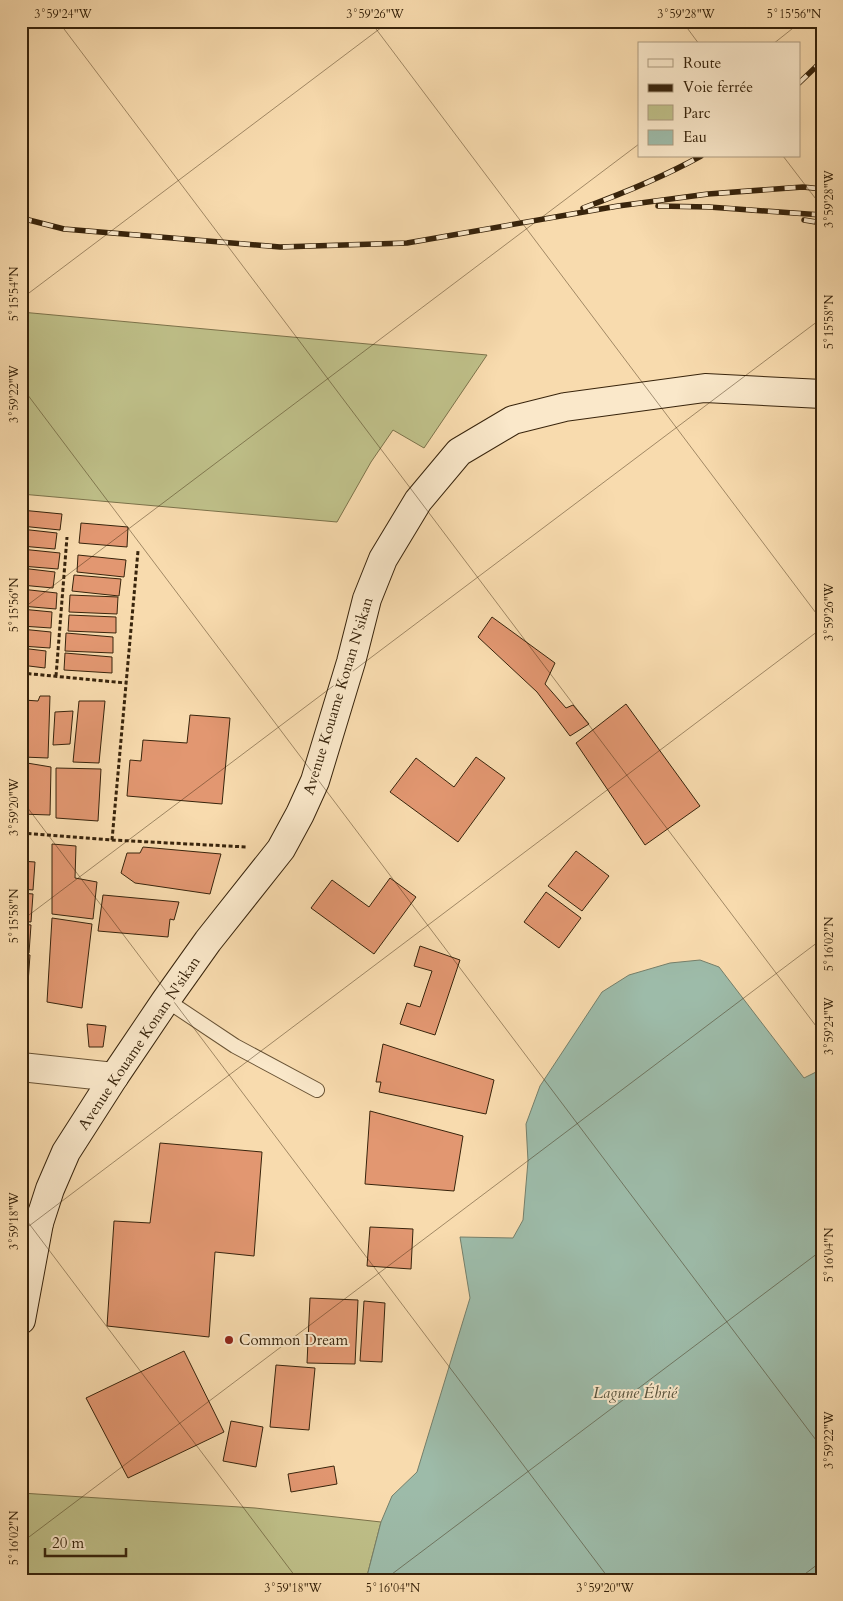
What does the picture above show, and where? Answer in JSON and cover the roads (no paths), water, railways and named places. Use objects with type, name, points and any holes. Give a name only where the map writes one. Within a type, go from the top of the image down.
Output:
[{"type":"street","name":"Avenue Kouame Konan N'sikan","points":[[21,1320],[30,1222],[50,1189],[66,1152],[114,1077],[208,941],[280,849],[300,814],[315,781],[367,599],[383,560],[418,501],[459,452],[513,420],[574,406],[705,388],[822,394]]},
{"type":"street","points":[[21,1067],[114,1077]]},
{"type":"lane","points":[[166,1000],[235,1046],[317,1090]]},
{"type":"water","name":"Lagune Ébrié","points":[[700,960],[719,967],[804,1078],[822,1069],[822,1580],[366,1580],[381,1522],[392,1496],[417,1472],[470,1298],[460,1237],[513,1238],[523,1220],[528,1161],[526,1124],[540,1086],[602,992],[629,975],[670,963]]},
{"type":"railway","points":[[800,82],[822,61]]},
{"type":"railway","points":[[583,208],[643,184],[697,158]]},
{"type":"railway","points":[[21,218],[64,229],[280,247],[407,243],[618,206],[708,194],[803,187],[822,189]]},
{"type":"railway","points":[[658,206],[709,207],[822,215]]},
{"type":"railway","points":[[804,220],[822,223]]},
{"type":"place","name":"Common Dream","points":[[229,1340]]}]
